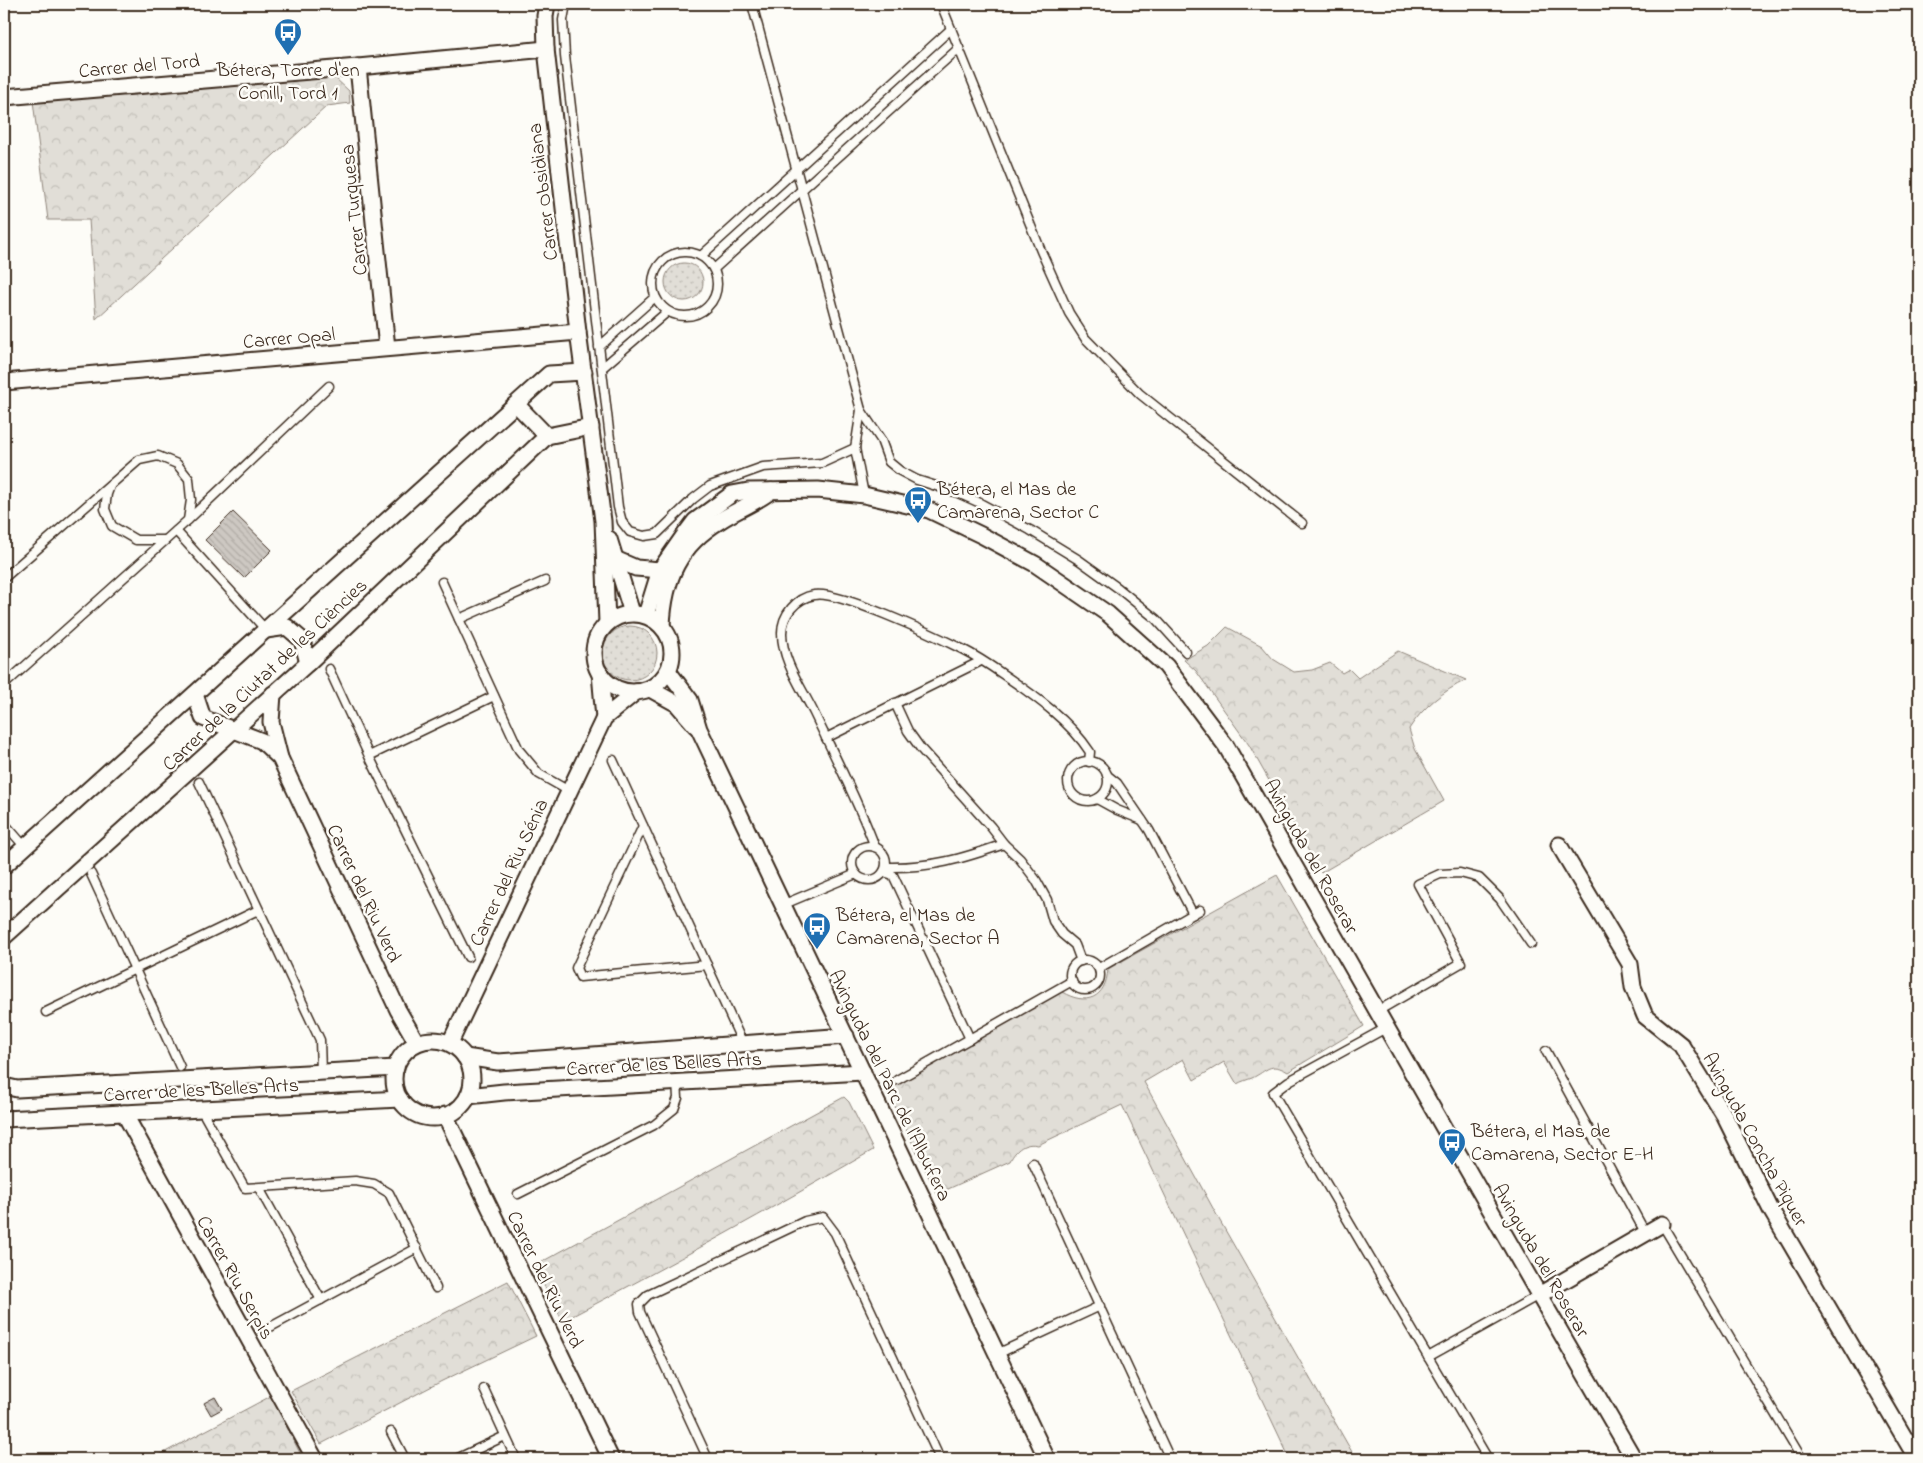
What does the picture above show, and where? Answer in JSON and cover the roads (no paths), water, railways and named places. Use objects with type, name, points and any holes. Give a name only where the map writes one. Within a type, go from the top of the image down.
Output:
[{"type":"street","name":"Carrer Obsidiana","points":[[547,4],[545,16],[546,49],[578,332]]},
{"type":"street","name":"Carrer del Tord","points":[[4,97],[546,49]]},
{"type":"street","name":"Carrer Turquesa","points":[[358,67],[387,348]]},
{"type":"street","name":"Carrer Opal","points":[[4,382],[578,332]]},
{"type":"street","points":[[578,332],[603,521],[607,623]]},
{"type":"street","name":"Carrer de la Ciutat de les Ciències","points":[[4,866],[517,405],[549,374],[584,372]]},
{"type":"street","points":[[517,405],[547,436],[590,427]]},
{"type":"street","name":"Carrer de la Ciutat de les Ciències","points":[[4,937],[308,663],[547,436]]},
{"type":"street","name":"Avinguda del Roserar","points":[[639,614],[660,570],[695,521],[732,494],[748,490],[818,490],[864,495],[929,510],[1035,564],[1108,614],[1166,666],[1226,746],[1376,1012],[1634,1459]]},
{"type":"street","points":[[662,626],[663,604],[671,572],[684,552],[699,535],[721,520],[758,501],[771,491]]},
{"type":"street","points":[[603,521],[615,559],[639,614]]},
{"type":"street","points":[[615,559],[636,568],[660,570]]},
{"type":"street","points":[[639,614],[662,626],[672,644],[673,658],[668,671],[660,682],[643,690],[623,691],[610,685],[600,673],[594,661],[594,647],[598,634],[607,623],[619,616],[639,614]]},
{"type":"street","points":[[266,630],[287,627],[302,640],[308,663]]},
{"type":"street","name":"Avinguda del Parc de l'Albufera","points":[[668,671],[690,700],[699,729],[782,906],[846,1036],[1047,1459]]},
{"type":"street","points":[[600,673],[604,718]]},
{"type":"street","name":"Avinguda del Parc de l'Albufera","points":[[643,690],[677,704],[699,729]]},
{"type":"street","name":"Carrer del Riu Sénia","points":[[450,1043],[604,718],[643,690]]},
{"type":"street","name":"Carrer del Riu Verd","points":[[195,694],[203,718],[262,741],[280,758]]},
{"type":"street","name":"Carrer del Riu Verd","points":[[273,694],[271,722],[280,758],[398,1010],[417,1043]]},
{"type":"street","name":"Avinguda Concha Piquer","points":[[1559,845],[1630,964],[1633,987],[1645,1016],[1680,1045],[1714,1100],[1771,1210],[1918,1459]]},
{"type":"street","name":"Carrer de les Belles Arts","points":[[465,1056],[498,1062],[846,1036]]},
{"type":"street","points":[[439,1040],[450,1043],[465,1056],[470,1066],[472,1076],[468,1096],[462,1105],[445,1115],[433,1117],[420,1115],[409,1109],[400,1100],[396,1090],[394,1079],[400,1058],[407,1049],[417,1043],[439,1040]]},
{"type":"street","name":"Carrer de les Belles Arts","points":[[4,1086],[17,1090],[396,1068]]},
{"type":"street","name":"Carrer de les Belles Arts","points":[[468,1096],[504,1092],[863,1072]]},
{"type":"street","name":"Carrer de les Belles Arts","points":[[4,1119],[400,1100]]},
{"type":"street","name":"Carrer Riu Serpis","points":[[124,1113],[315,1459]]},
{"type":"street","name":"Carrer del Riu Verd","points":[[445,1115],[611,1459]]},
{"type":"street","points":[[1539,1295],[1662,1224]]},
{"type":"lane","points":[[566,4],[563,20],[565,56],[618,507],[622,522],[630,532],[644,536],[657,534],[693,499],[710,486],[763,467],[822,463],[854,448]]},
{"type":"lane","points":[[752,4],[861,410],[881,440],[889,462],[900,472],[917,480],[958,493],[978,502],[1030,530],[1079,560],[1156,619],[1186,652]]},
{"type":"lane","points":[[941,4],[1040,251],[1069,313],[1086,338],[1140,394],[1302,523]]},
{"type":"lane","points":[[701,256],[951,29]]},
{"type":"lane","points":[[714,269],[959,48]]},
{"type":"lane","points":[[692,252],[701,256],[714,269],[717,279],[717,290],[714,300],[698,314],[688,317],[677,316],[667,312],[655,297],[652,287],[653,277],[663,260],[672,254],[692,252]]},
{"type":"lane","points":[[599,347],[655,297]]},
{"type":"lane","points":[[602,368],[667,312]]},
{"type":"lane","points":[[4,685],[188,520],[329,386]]},
{"type":"lane","points":[[861,410],[854,448],[864,495]]},
{"type":"lane","points":[[4,578],[139,460],[158,456],[177,464],[188,479],[191,500],[188,520]]},
{"type":"lane","points":[[111,484],[107,494],[105,509],[112,526],[136,540],[165,540]]},
{"type":"lane","points":[[176,531],[266,630]]},
{"type":"lane","points":[[459,619],[545,581]]},
{"type":"lane","points":[[442,582],[519,750],[540,774],[569,791]]},
{"type":"lane","points":[[875,847],[863,847],[854,855],[852,866],[856,874],[864,879],[870,880],[880,876],[885,869],[885,856],[875,847],[826,738],[787,658],[782,633],[784,617],[802,600],[814,595],[830,596],[856,603],[964,650],[1004,674],[1079,735],[1090,752],[1089,762]]},
{"type":"lane","points":[[826,738],[981,661]]},
{"type":"lane","points":[[329,669],[369,756],[468,957]]},
{"type":"lane","points":[[369,756],[494,696]]},
{"type":"lane","points":[[896,703],[908,732],[921,749],[1004,844],[1020,859],[1036,880],[1047,900],[1053,921],[1062,934],[1075,945],[1081,961]]},
{"type":"lane","points":[[613,760],[743,1044]]},
{"type":"lane","points":[[1099,968],[1197,912],[1142,820],[1117,783],[1107,775],[1100,765],[1089,762],[1079,764],[1074,767],[1068,784],[1078,798],[1093,800],[1106,792],[1107,775]]},
{"type":"lane","points":[[199,782],[320,1040],[321,1072]]},
{"type":"lane","points":[[1097,798],[1117,810],[1142,820]]},
{"type":"lane","points":[[4,823],[25,847]]},
{"type":"lane","points":[[643,826],[576,968],[580,977],[707,965]]},
{"type":"lane","points":[[885,869],[939,864],[1004,844]]},
{"type":"lane","points":[[885,869],[893,875],[970,1040]]},
{"type":"lane","points":[[1376,1012],[1462,963],[1418,884],[1440,874],[1460,873],[1479,878],[1500,899],[1531,944]]},
{"type":"lane","points":[[91,874],[180,1067]]},
{"type":"lane","points":[[782,906],[856,874]]},
{"type":"lane","points":[[46,1012],[258,910]]},
{"type":"lane","points":[[1081,961],[1091,961],[1099,968],[1099,980],[1092,988],[1082,989],[1072,981],[1072,969],[1081,961]]},
{"type":"lane","points":[[896,1080],[1072,981]]},
{"type":"lane","points":[[1386,1028],[1289,1081],[1273,1093],[1488,1459]]},
{"type":"lane","points":[[1546,1051],[1646,1234]]},
{"type":"lane","points":[[518,1194],[654,1125],[674,1109],[678,1098],[677,1082]]},
{"type":"lane","points":[[201,1109],[245,1188],[355,1181],[374,1184],[389,1193],[436,1288]]},
{"type":"lane","points":[[1033,1163],[1170,1459]]},
{"type":"lane","points":[[259,1188],[321,1300]]},
{"type":"lane","points":[[708,1459],[638,1304],[648,1295],[753,1245],[805,1221],[823,1217],[835,1232],[940,1459]]},
{"type":"lane","points":[[1662,1224],[1802,1459]]},
{"type":"lane","points":[[263,1331],[417,1248]]},
{"type":"lane","points":[[1428,1356],[1539,1295]]},
{"type":"lane","points":[[997,1354],[1100,1306]]},
{"type":"lane","points":[[484,1389],[516,1459]]},
{"type":"lane","points":[[391,1432],[405,1459]]},
{"type":"lane","points":[[456,1459],[505,1436]]},
{"type":"place","name":"Bétera, Torre d'en Conill, Tord 1","points":[[288,56]]},
{"type":"place","name":"Bétera, el Mas de Camarena, Sector C","points":[[918,524]]},
{"type":"place","name":"Bétera, el Mas de Camarena, Sector A","points":[[817,950]]},
{"type":"place","name":"Bétera, el Mas de Camarena, Sector E-H","points":[[1452,1166]]}]
